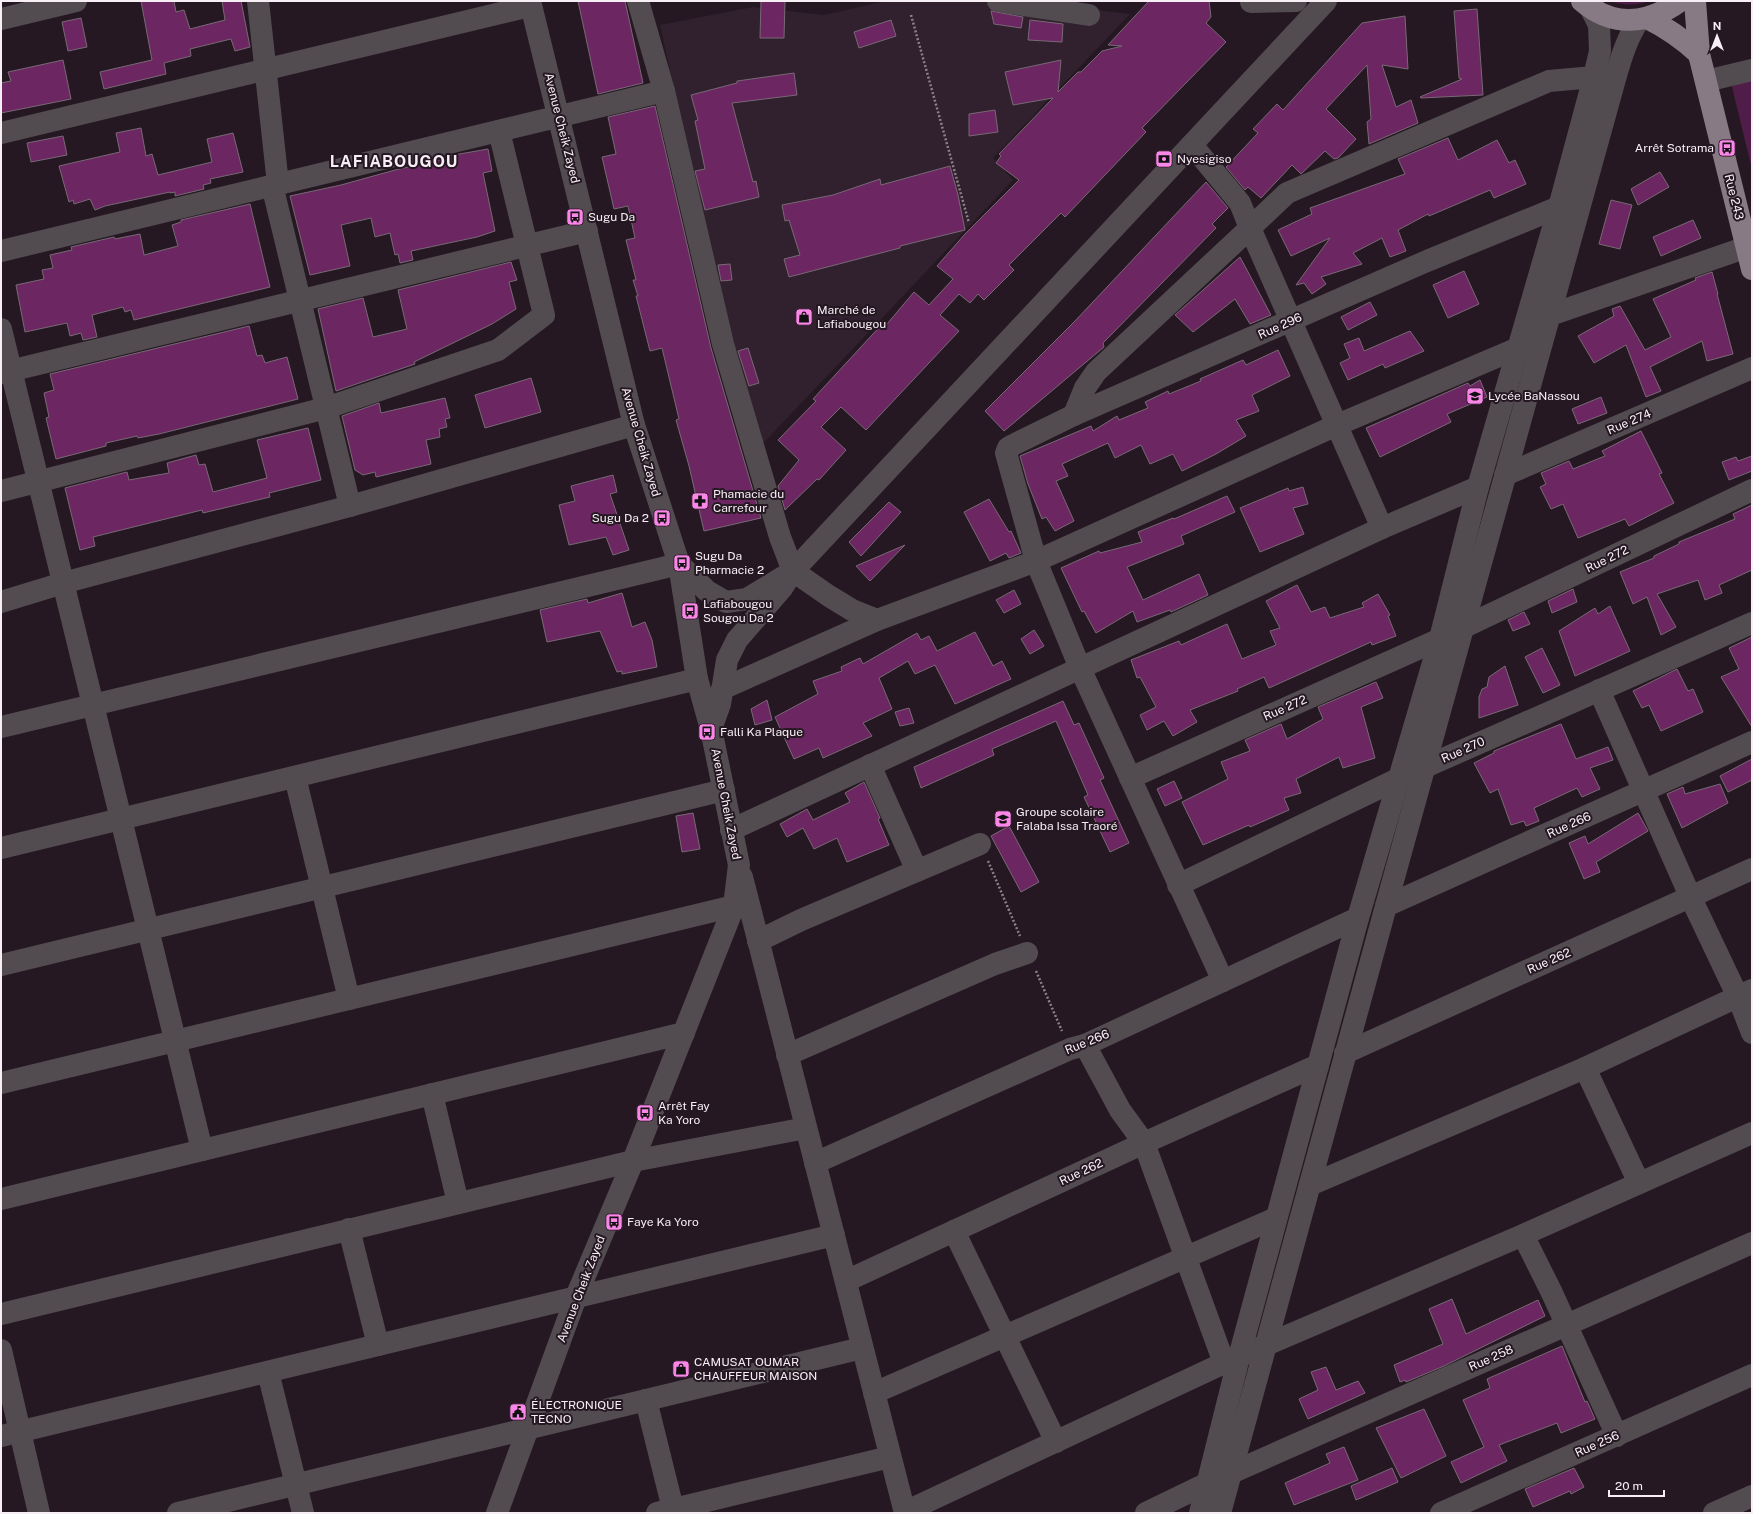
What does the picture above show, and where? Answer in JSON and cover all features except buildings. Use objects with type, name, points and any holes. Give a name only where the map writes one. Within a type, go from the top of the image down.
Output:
[{"type":"main road","points":[[1587,5],[1607,16],[1623,20],[1643,19],[1665,12],[1680,1]]},
{"type":"main road","name":"Rue 243","points":[[1695,1],[1699,54],[1752,269]]},
{"type":"main road","points":[[1643,19],[1665,27],[1681,38],[1699,54]]},
{"type":"street","points":[[1,19],[76,1]]},
{"type":"street","points":[[258,1],[266,70],[275,185],[300,301],[350,506]]},
{"type":"street","points":[[638,1],[664,91],[723,344],[780,537],[793,571],[852,610],[877,620]]},
{"type":"street","points":[[998,1],[1089,15]]},
{"type":"street","points":[[1251,2],[1296,1]]},
{"type":"street","points":[[711,729],[720,704],[727,660],[737,640],[782,588],[793,571],[1326,1]]},
{"type":"street","points":[[1,133],[266,70],[530,3]]},
{"type":"street","name":"Avenue Cheik Zayed","points":[[497,1513],[576,1297],[633,1161],[734,906],[739,865],[711,729],[697,680],[679,564],[634,425],[530,3]]},
{"type":"street","points":[[1220,1513],[1462,628],[1550,315],[1605,78],[1600,51],[1599,26],[1587,5]]},
{"type":"street","points":[[1200,1513],[1208,1483],[1231,1360],[1276,1218],[1358,918],[1440,639],[1478,487],[1559,207],[1605,78],[1632,31],[1643,19]]},
{"type":"street","points":[[1706,81],[1752,70]]},
{"type":"street","points":[[1074,415],[1085,388],[1096,372],[1287,193],[1549,80],[1605,78]]},
{"type":"street","points":[[1,251],[664,91]]},
{"type":"street","points":[[1,491],[326,408],[498,350],[544,315],[499,131]]},
{"type":"street","points":[[1192,145],[1240,203],[1290,321],[1382,528]]},
{"type":"street","name":"Rue 296","points":[[1036,561],[1006,453],[1008,448],[1074,415],[1427,261],[1559,207]]},
{"type":"street","points":[[6,372],[587,232]]},
{"type":"street","points":[[1550,315],[1746,247]]},
{"type":"street","points":[[1,329],[6,372],[38,482],[202,1150]]},
{"type":"street","points":[[722,688],[877,620],[1036,561],[1337,425],[1518,348],[1540,351]]},
{"type":"street","name":"Rue 274","points":[[1505,475],[1752,368]]},
{"type":"street","points":[[1,602],[63,583],[350,506],[634,425]]},
{"type":"street","points":[[732,830],[1382,528],[1478,487]]},
{"type":"street","name":"Rue 272","points":[[1462,628],[1752,490]]},
{"type":"street","points":[[1036,561],[1080,668],[1222,981]]},
{"type":"street","points":[[1,728],[679,564],[707,591],[726,602],[747,599],[793,571]]},
{"type":"street","name":"Rue 270","points":[[1178,885],[1424,767],[1752,623]]},
{"type":"street","name":"Rue 272","points":[[1130,778],[1440,639]]},
{"type":"street","points":[[1,848],[697,680]]},
{"type":"street","points":[[1599,690],[1645,791],[1690,896],[1745,993],[1752,1033]]},
{"type":"street","name":"Rue 266","points":[[1386,906],[1752,742]]},
{"type":"street","points":[[870,765],[918,871]]},
{"type":"street","points":[[295,777],[349,999]]},
{"type":"street","points":[[1,965],[724,790]]},
{"type":"street","points":[[758,940],[980,844]]},
{"type":"street","points":[[739,865],[905,1512],[1231,1360],[1523,1235],[1752,1133]]},
{"type":"street","name":"Rue 262","points":[[1345,1053],[1752,869]]},
{"type":"street","points":[[1,1083],[734,906]]},
{"type":"street","name":"Rue 266","points":[[815,1162],[1070,1048],[1085,1045],[1358,918]]},
{"type":"street","points":[[787,1055],[995,964],[1027,953]]},
{"type":"street","points":[[1310,1185],[1585,1068],[1745,993]]},
{"type":"street","points":[[1,1199],[684,1033]]},
{"type":"street","points":[[1085,1045],[1120,1110],[1144,1143],[1185,1257],[1231,1360]]},
{"type":"street","name":"Rue 262","points":[[846,1281],[1144,1143],[1318,1065]]},
{"type":"street","points":[[1585,1068],[1639,1183]]},
{"type":"street","points":[[432,1094],[458,1203]]},
{"type":"street","points":[[1,1314],[633,1161],[806,1128]]},
{"type":"street","points":[[874,1393],[1276,1218]]},
{"type":"street","points":[[349,1229],[378,1345]]},
{"type":"street","points":[[954,1231],[1056,1442]]},
{"type":"street","points":[[10,1434],[834,1235]]},
{"type":"street","points":[[1523,1235],[1552,1293],[1617,1436]]},
{"type":"street","name":"Rue 258","points":[[1231,1473],[1752,1243]]},
{"type":"street","points":[[178,1513],[862,1348]]},
{"type":"street","points":[[1,1350],[10,1434],[38,1513]]},
{"type":"street","points":[[268,1372],[303,1513]]},
{"type":"street","name":"Rue 256","points":[[1442,1513],[1752,1375]]},
{"type":"street","points":[[646,1400],[668,1512],[890,1457]]},
{"type":"street","points":[[1146,1513],[1208,1483]]},
{"type":"street","points":[[1714,1513],[1752,1496]]},
{"type":"path","points":[[911,15],[969,223]]},
{"type":"shaded area","name":"Marché de Lafiabougou","points":[[886,1],[1019,1],[1130,14],[993,158],[1013,180],[754,453],[660,25],[753,7],[824,15]]},
{"type":"shaded area","points":[[1608,1],[1650,1],[1640,4],[1629,4]]},
{"type":"shaded area","points":[[1752,78],[1752,169],[1731,83]]},
{"type":"place","name":"Arrêt Sotrama","points":[[1727,148]]},
{"type":"place","name":"Nyesigiso","points":[[1164,159]]},
{"type":"place","name":"Sugu Da","points":[[575,217]]},
{"type":"place","name":"Marché de Lafiabougou","points":[[804,317]]},
{"type":"place","name":"Lycée BaNassou","points":[[1475,396]]},
{"type":"place","name":"Phamacie du Carrefour","points":[[700,501]]},
{"type":"place","name":"Sugu Da 2","points":[[662,518]]},
{"type":"place","name":"Sugu Da Pharmacie 2","points":[[682,563]]},
{"type":"place","name":"Lafiabougou Sougou Da 2","points":[[690,611]]},
{"type":"place","name":"Falli Ka Plaque","points":[[707,732]]},
{"type":"place","name":"Groupe scolaire Falaba Issa Traoré","points":[[1003,819]]},
{"type":"place","name":"Arrêt Fay Ka Yoro","points":[[645,1113]]},
{"type":"place","name":"Faye Ka Yoro","points":[[614,1222]]},
{"type":"place","name":"CAMUSAT OUMAR CHAUFFEUR MAISON","points":[[681,1369]]},
{"type":"place","name":"ÉLECTRONIQUE TECNO","points":[[518,1412]]},
{"type":"district","name":"LAFIABOUGOU","points":[[394,161]]}]
